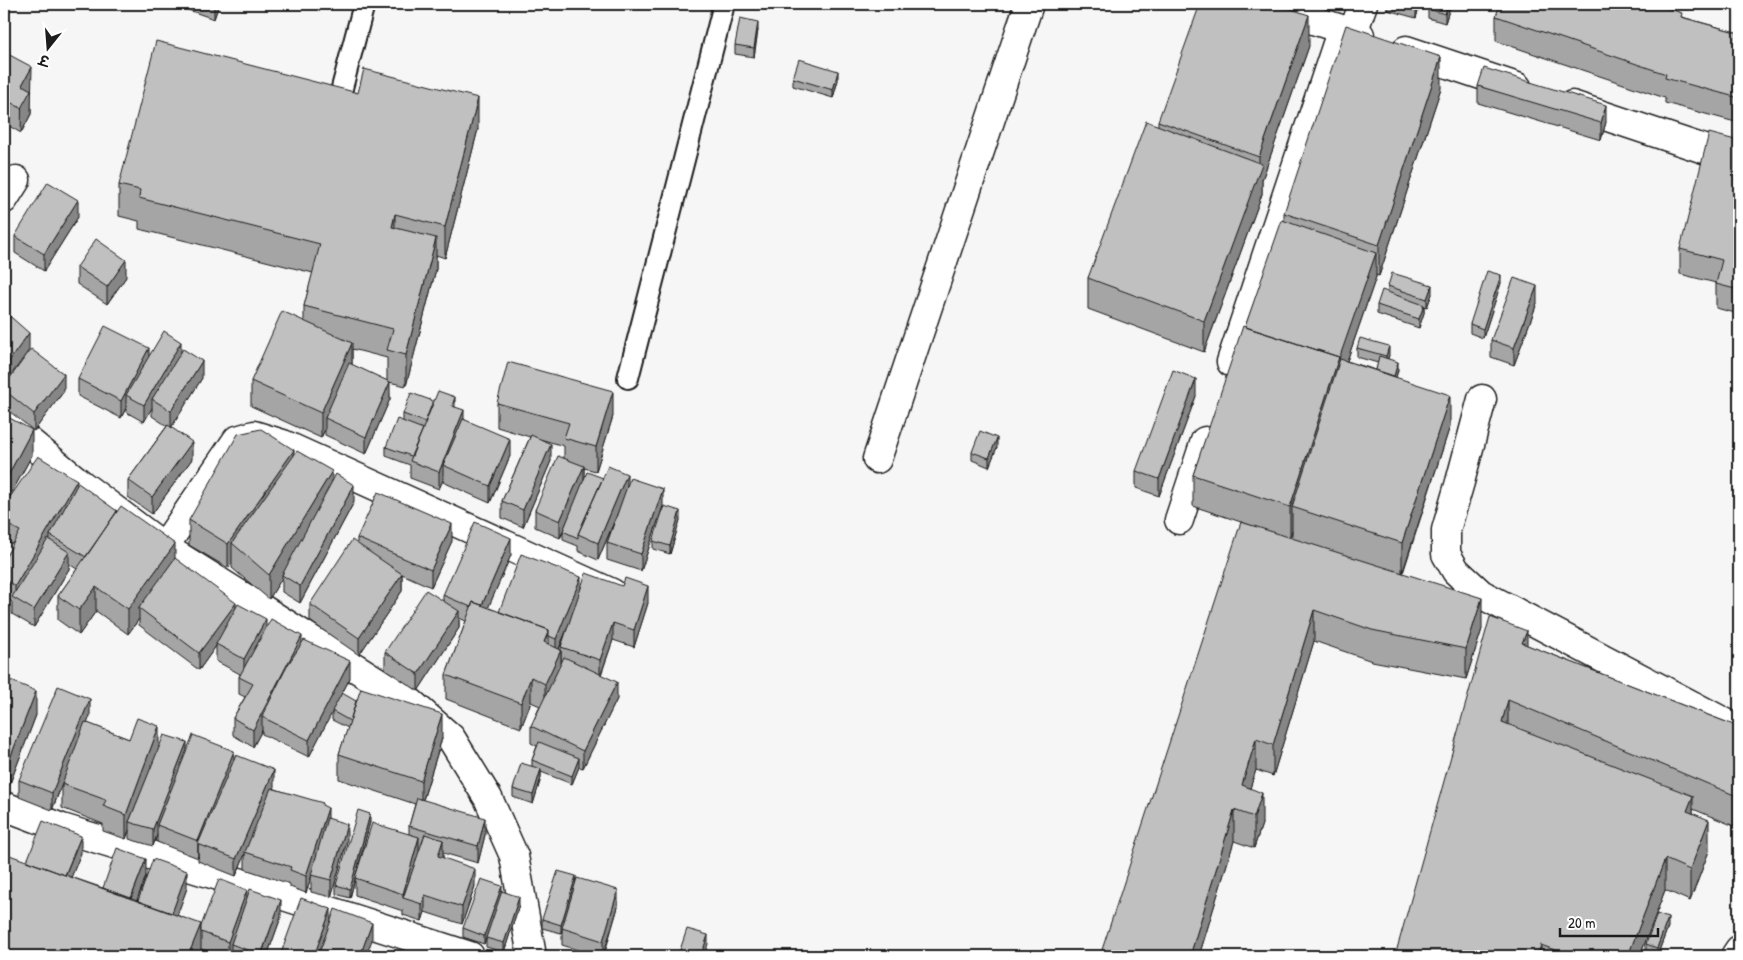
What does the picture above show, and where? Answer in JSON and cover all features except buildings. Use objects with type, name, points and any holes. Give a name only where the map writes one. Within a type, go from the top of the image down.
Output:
[{"type":"street","points":[[877,459],[1029,4]]},
{"type":"street","points":[[1262,4],[1739,159]]},
{"type":"street","points":[[1223,388],[1348,31],[1363,4]]},
{"type":"street","points":[[1482,399],[1446,530],[1446,554],[1456,571],[1481,594],[1739,730]]},
{"type":"street","points":[[1178,520],[1213,416]]},
{"type":"street","points":[[4,422],[82,485],[164,547],[410,702],[451,738],[488,798],[514,856],[532,956]]},
{"type":"street","points":[[164,547],[237,440],[254,435],[283,444],[612,594]]},
{"type":"street","points":[[4,806],[62,828],[284,896],[470,956]]},
{"type":"street","points":[[1735,956],[1739,950]]},
{"type":"lane","points":[[342,88],[364,4]]},
{"type":"lane","points":[[628,378],[724,4]]}]
